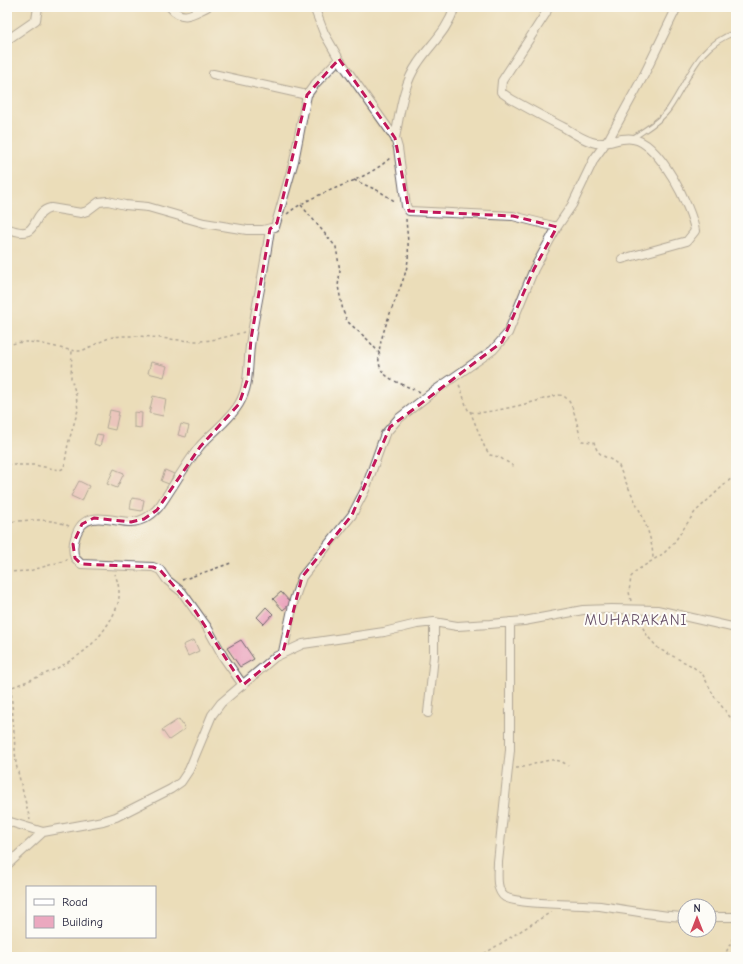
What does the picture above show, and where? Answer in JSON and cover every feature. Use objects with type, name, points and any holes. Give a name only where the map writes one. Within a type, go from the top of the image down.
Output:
[{"type":"street","points":[[7,40],[36,20],[38,7]]},
{"type":"street","points":[[170,7],[180,15],[185,16],[207,7]]},
{"type":"street","points":[[314,7],[324,33],[338,59],[394,138],[398,148],[406,206],[408,210],[513,216],[538,221],[557,227]]},
{"type":"street","points":[[394,138],[405,92],[412,72],[440,37],[451,19],[455,7]]},
{"type":"street","points":[[548,7],[546,13],[502,81],[500,85],[501,92],[511,99],[590,142],[605,144],[632,138],[641,141],[649,147],[663,164],[693,218],[695,231],[687,241],[622,258]]},
{"type":"street","points":[[283,652],[294,600],[302,577],[352,515],[365,490],[385,434],[390,427],[427,396],[455,378],[493,350],[508,333],[534,269],[557,227],[572,205],[594,159],[610,137],[644,75],[677,7]]},
{"type":"street","points":[[243,685],[182,592],[171,584],[160,570],[154,567],[81,564],[75,558],[73,544],[77,532],[82,524],[94,518],[103,517],[131,522],[144,519],[157,510],[200,447],[227,420],[239,404],[248,378],[253,330],[274,226],[301,134],[307,95],[338,59]]},
{"type":"street","points":[[213,74],[307,95]]},
{"type":"street","points":[[7,228],[25,233],[30,230],[46,209],[51,208],[81,213],[88,211],[99,202],[108,201],[125,205],[148,207],[204,223],[247,230],[274,226]]},
{"type":"street","points":[[7,821],[43,832],[110,819],[171,789],[181,782],[189,770],[212,715],[221,703],[283,652],[302,644],[349,638],[417,624],[434,622],[465,626],[510,622],[583,610],[657,610],[736,628]]},
{"type":"street","points":[[428,713],[434,656],[434,622]]},
{"type":"street","points":[[510,622],[511,669],[509,767],[498,862],[498,879],[500,890],[505,897],[519,900],[599,906],[677,916]]},
{"type":"street","points":[[7,865],[43,832]]},
{"type":"street","points":[[717,917],[736,917]]},
{"type":"lane","points":[[632,138],[668,110],[702,53],[722,39],[736,32]]},
{"type":"path","points":[[274,226],[301,205],[371,173],[382,166],[398,148]]},
{"type":"path","points":[[354,180],[379,191],[408,210],[408,264],[381,339],[380,368],[385,374],[427,396]]},
{"type":"path","points":[[301,205],[336,247],[340,271],[338,286],[343,311],[347,321],[368,340],[380,354]]},
{"type":"path","points":[[7,346],[22,342],[81,351],[99,341],[112,337],[150,337],[200,341],[253,330]]},
{"type":"path","points":[[7,465],[34,465],[60,470],[64,468],[68,444],[78,410],[76,394],[71,378],[72,349]]},
{"type":"path","points":[[455,378],[461,388],[485,448],[490,455],[499,457],[515,467]]},
{"type":"path","points":[[470,412],[484,412],[523,405],[562,394],[567,397],[573,408],[582,441],[594,442],[600,454],[615,462],[619,466],[650,539],[653,560]]},
{"type":"path","points":[[736,474],[695,512],[673,544],[631,577],[629,592],[632,609],[648,637],[659,649],[692,666],[703,675],[714,696],[736,725]]},
{"type":"path","points":[[7,522],[32,519],[53,520],[70,526],[77,532]]},
{"type":"path","points":[[7,572],[29,571],[75,558]]},
{"type":"path","points":[[171,584],[231,563]]},
{"type":"path","points":[[7,689],[64,664],[82,654],[99,638],[114,615],[118,604],[119,591],[113,566]]},
{"type":"path","points":[[11,688],[16,764],[33,830]]},
{"type":"path","points":[[509,767],[518,768],[551,759],[559,759],[568,766]]},
{"type":"path","points":[[480,957],[563,904]]},
{"type":"path","points":[[724,957],[736,931]]},
{"type":"highlighted area","points":[[339,59],[395,138],[409,211],[513,216],[557,227],[534,269],[502,342],[390,427],[352,515],[302,577],[283,652],[243,685],[194,609],[160,570],[153,567],[81,564],[75,558],[73,544],[82,524],[94,518],[131,522],[144,519],[157,510],[200,447],[239,404],[248,378],[251,339],[270,229],[277,223],[307,95]]},
{"type":"building","points":[[151,362],[167,366],[164,377],[148,373]]},
{"type":"building","points":[[153,396],[166,399],[163,416],[149,413]]},
{"type":"building","points":[[110,410],[119,412],[115,430],[106,428]]},
{"type":"building","points":[[134,412],[142,413],[141,428],[134,427]]},
{"type":"building","points":[[181,424],[189,426],[186,437],[178,435]]},
{"type":"building","points":[[97,434],[103,435],[100,446],[94,444]]},
{"type":"building","points":[[114,469],[124,473],[117,488],[107,484]]},
{"type":"building","points":[[165,470],[174,474],[169,484],[161,481]]},
{"type":"building","points":[[79,481],[89,486],[82,501],[71,496]]},
{"type":"building","points":[[132,498],[144,500],[142,511],[130,509]]},
{"type":"building","points":[[281,592],[291,603],[283,610],[273,599]]},
{"type":"building","points":[[266,607],[273,614],[264,624],[257,617]]},
{"type":"building","points":[[194,640],[199,651],[188,656],[183,645]]},
{"type":"building","points":[[241,640],[254,659],[240,667],[227,648]]},
{"type":"building","points":[[179,719],[185,729],[169,740],[162,730]]},
{"type":"district","name":"MUHARAKANI","points":[[636,620]]}]
